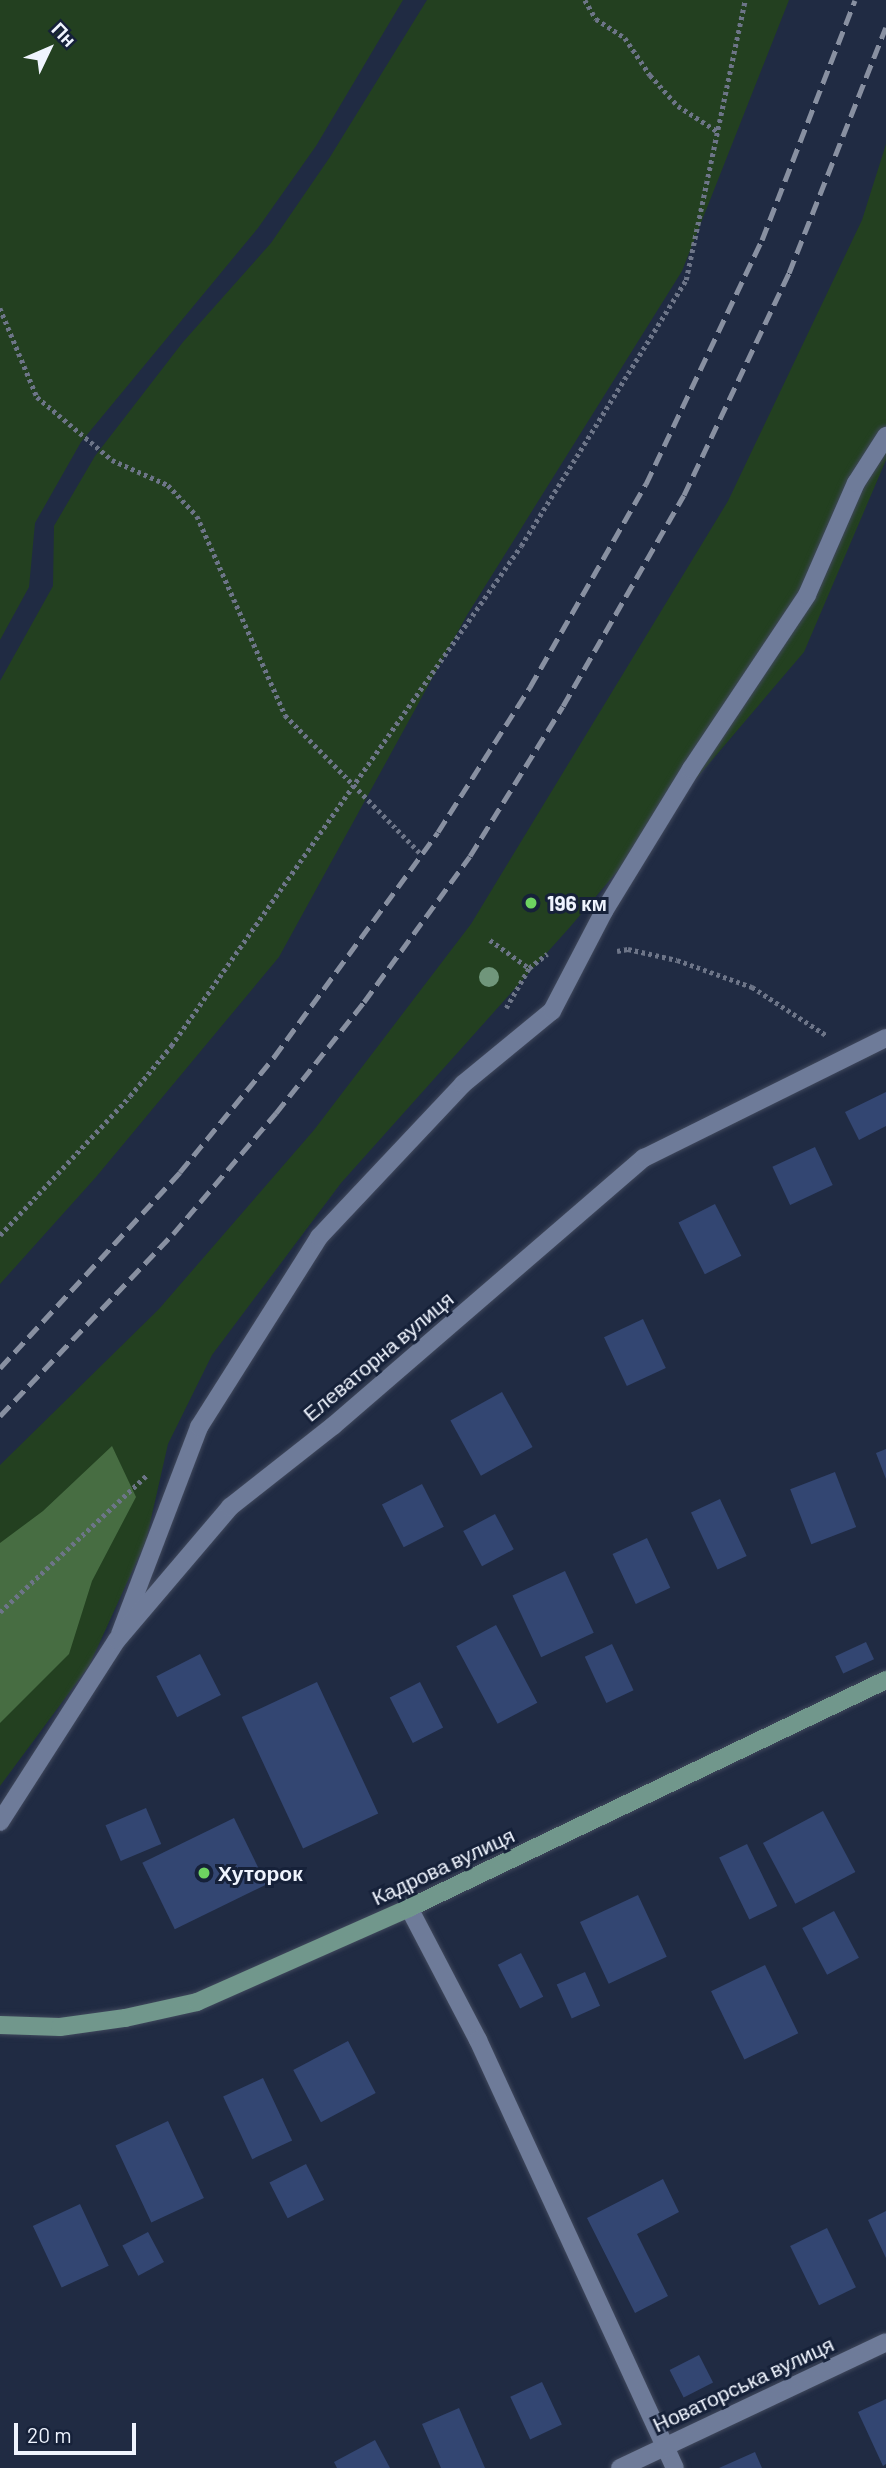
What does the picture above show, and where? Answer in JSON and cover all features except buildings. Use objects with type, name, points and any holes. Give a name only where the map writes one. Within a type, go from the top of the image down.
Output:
[{"type":"street","points":[[117,1640],[199,1427],[319,1237],[463,1084],[552,1011],[604,911],[691,769],[807,595],[856,483],[886,436]]},
{"type":"street","name":"Елеваторна вулиця","points":[[0,1822],[117,1640],[230,1507],[334,1426],[644,1158],[886,1038]]},
{"type":"street","name":"Кадрова вулиця","points":[[0,2025],[60,2027],[125,2018],[197,2001],[409,1908],[886,1681]]},
{"type":"street","points":[[409,1908],[478,2040],[675,2468]]},
{"type":"street","name":"Новаторська вулиця","points":[[620,2468],[886,2342]]},
{"type":"path","points":[[585,0],[596,19],[625,38],[650,75],[678,106],[717,131]]},
{"type":"path","points":[[0,1235],[130,1096],[171,1046],[257,918],[354,785],[521,546],[686,280],[746,0]]},
{"type":"path","points":[[0,308],[37,397],[112,460],[168,485],[197,516],[285,715],[422,855]]},
{"type":"path","points":[[490,940],[529,968]]},
{"type":"path","points":[[581,955],[628,949],[677,960],[752,987],[855,1053]]},
{"type":"path","points":[[0,1612],[149,1473]]},
{"type":"green space","points":[[0,0],[403,0],[316,146],[258,228],[81,442],[35,523],[29,587],[0,640]]},
{"type":"green space","points":[[427,0],[789,0],[682,271],[467,615],[279,957],[96,1177],[0,1284],[0,681],[53,586],[54,526],[95,456],[183,342],[271,243],[330,157]]},
{"type":"green space","points":[[886,144],[886,460],[804,652],[570,927],[341,1183],[212,1355],[168,1444],[146,1541],[89,1666],[0,1786],[0,1465],[159,1309],[314,1130],[471,924],[728,501],[862,220]]},
{"type":"green space","points":[[112,1446],[136,1497],[92,1581],[69,1654],[0,1723],[0,1543],[43,1511]]},
{"type":"railway","points":[[0,1368],[180,1172],[274,1057],[438,832],[530,687],[646,484],[762,240],[855,0]]},
{"type":"railway","points":[[0,1416],[173,1234],[276,1113],[364,1002],[470,856],[563,706],[684,495],[789,273],[886,27]]},
{"type":"place","name":"196 км","points":[[531,903]]},
{"type":"place","name":"Хуторок","points":[[204,1873]]}]
